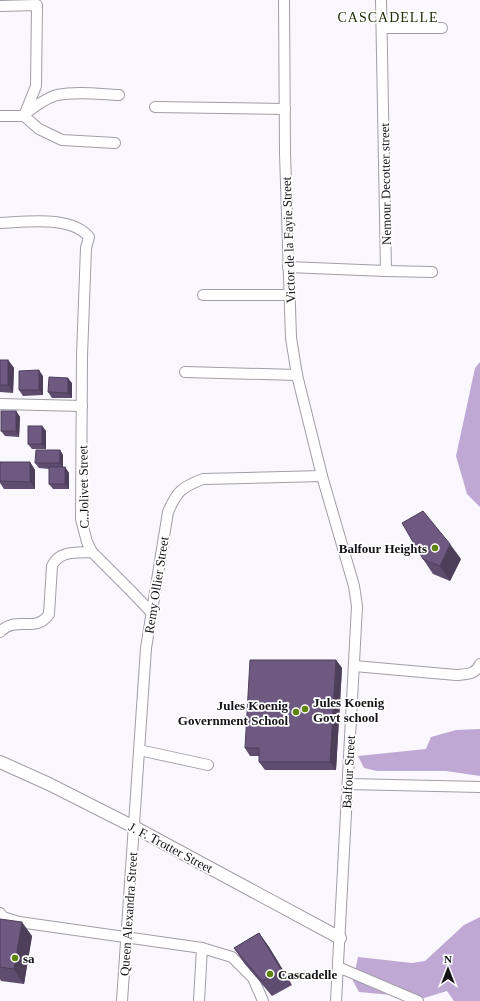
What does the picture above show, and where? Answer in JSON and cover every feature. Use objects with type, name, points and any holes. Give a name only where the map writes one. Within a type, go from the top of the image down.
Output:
[{"type":"street","name":"Victor de la Fayie Street","points":[[284,0],[288,267],[291,338],[297,375],[322,476]]},
{"type":"street","name":"Nemour Decotter street","points":[[381,0],[386,271]]},
{"type":"street","points":[[0,6],[37,6],[36,86],[24,116]]},
{"type":"street","points":[[382,28],[442,28]]},
{"type":"street","points":[[0,116],[24,116],[36,106],[56,96],[80,93],[120,95]]},
{"type":"street","points":[[155,107],[285,109]]},
{"type":"street","points":[[24,116],[39,129],[62,140],[115,142]]},
{"type":"street","name":"C..Jolivet Street","points":[[0,223],[58,222],[73,225],[84,231],[89,237],[86,248],[81,519],[87,542],[92,552],[152,613]]},
{"type":"street","points":[[288,267],[432,272]]},
{"type":"street","points":[[203,295],[289,295]]},
{"type":"street","points":[[185,372],[297,375]]},
{"type":"street","points":[[0,404],[82,406]]},
{"type":"street","name":"Remy Ollier Street","points":[[134,827],[146,648],[168,512],[175,496],[187,485],[203,478],[322,476]]},
{"type":"street","name":"Balfour Street","points":[[322,476],[354,586],[357,606],[336,1001]]},
{"type":"street","points":[[0,632],[4,627],[11,624],[35,624],[41,623],[46,619],[49,614],[52,566],[54,561],[64,554],[92,552]]},
{"type":"street","points":[[354,666],[456,675],[468,674],[477,670],[480,664]]},
{"type":"street","points":[[139,750],[208,765]]},
{"type":"street","name":"J. F. Trotter Street","points":[[1,764],[49,784],[134,827],[340,938]]},
{"type":"street","points":[[348,784],[480,787]]},
{"type":"street","name":"Queen Alexandra Street","points":[[122,1001],[134,827]]},
{"type":"street","points":[[0,913],[4,917],[19,922],[202,948],[232,957],[253,978],[263,1001]]},
{"type":"street","points":[[199,1001],[202,948]]},
{"type":"street","points":[[338,966],[418,1001]]},
{"type":"shaded area","points":[[480,362],[480,507],[467,494],[456,456],[475,368]]},
{"type":"shaded area","points":[[480,729],[480,776],[446,771],[377,771],[364,768],[358,756],[426,749],[431,737],[456,730]]},
{"type":"shaded area","points":[[480,917],[480,1001],[454,1001],[447,991],[424,998],[359,992],[353,981],[358,957],[412,963],[425,961],[464,925]]},
{"type":"building","points":[[0,360],[8,360],[8,385],[0,385]]},
{"type":"building","points":[[39,370],[39,390],[19,390],[19,371]]},
{"type":"building","points":[[49,377],[68,378],[68,393],[48,392]]},
{"type":"building","points":[[1,411],[16,411],[16,431],[1,431]]},
{"type":"building","points":[[28,426],[42,426],[42,444],[28,444]]},
{"type":"building","points":[[36,450],[60,450],[60,463],[35,463]]},
{"type":"building","points":[[0,462],[30,462],[30,482],[0,481]]},
{"type":"building","points":[[49,467],[65,467],[65,484],[49,484]]},
{"type":"building","name":"Balfour Heights","points":[[423,511],[450,544],[440,566],[423,559],[402,523]]},
{"type":"building","name":"Jules Koenig Government School","points":[[250,660],[336,660],[330,762],[259,762],[259,748],[245,748]]},
{"type":"building","points":[[0,919],[22,922],[14,969],[0,967]]},
{"type":"building","points":[[259,933],[282,971],[262,981],[234,948]]},
{"type":"place","name":"Balfour Heights","points":[[435,548]]},
{"type":"place","name":"Jules Koenig Govt school","points":[[305,709]]},
{"type":"place","name":"Jules Koenig Government School","points":[[296,712]]},
{"type":"place","name":"sa","points":[[15,958]]},
{"type":"place","name":"Cascadelle","points":[[270,974]]},
{"type":"district","name":"CASCADELLE","points":[[388,17]]}]
